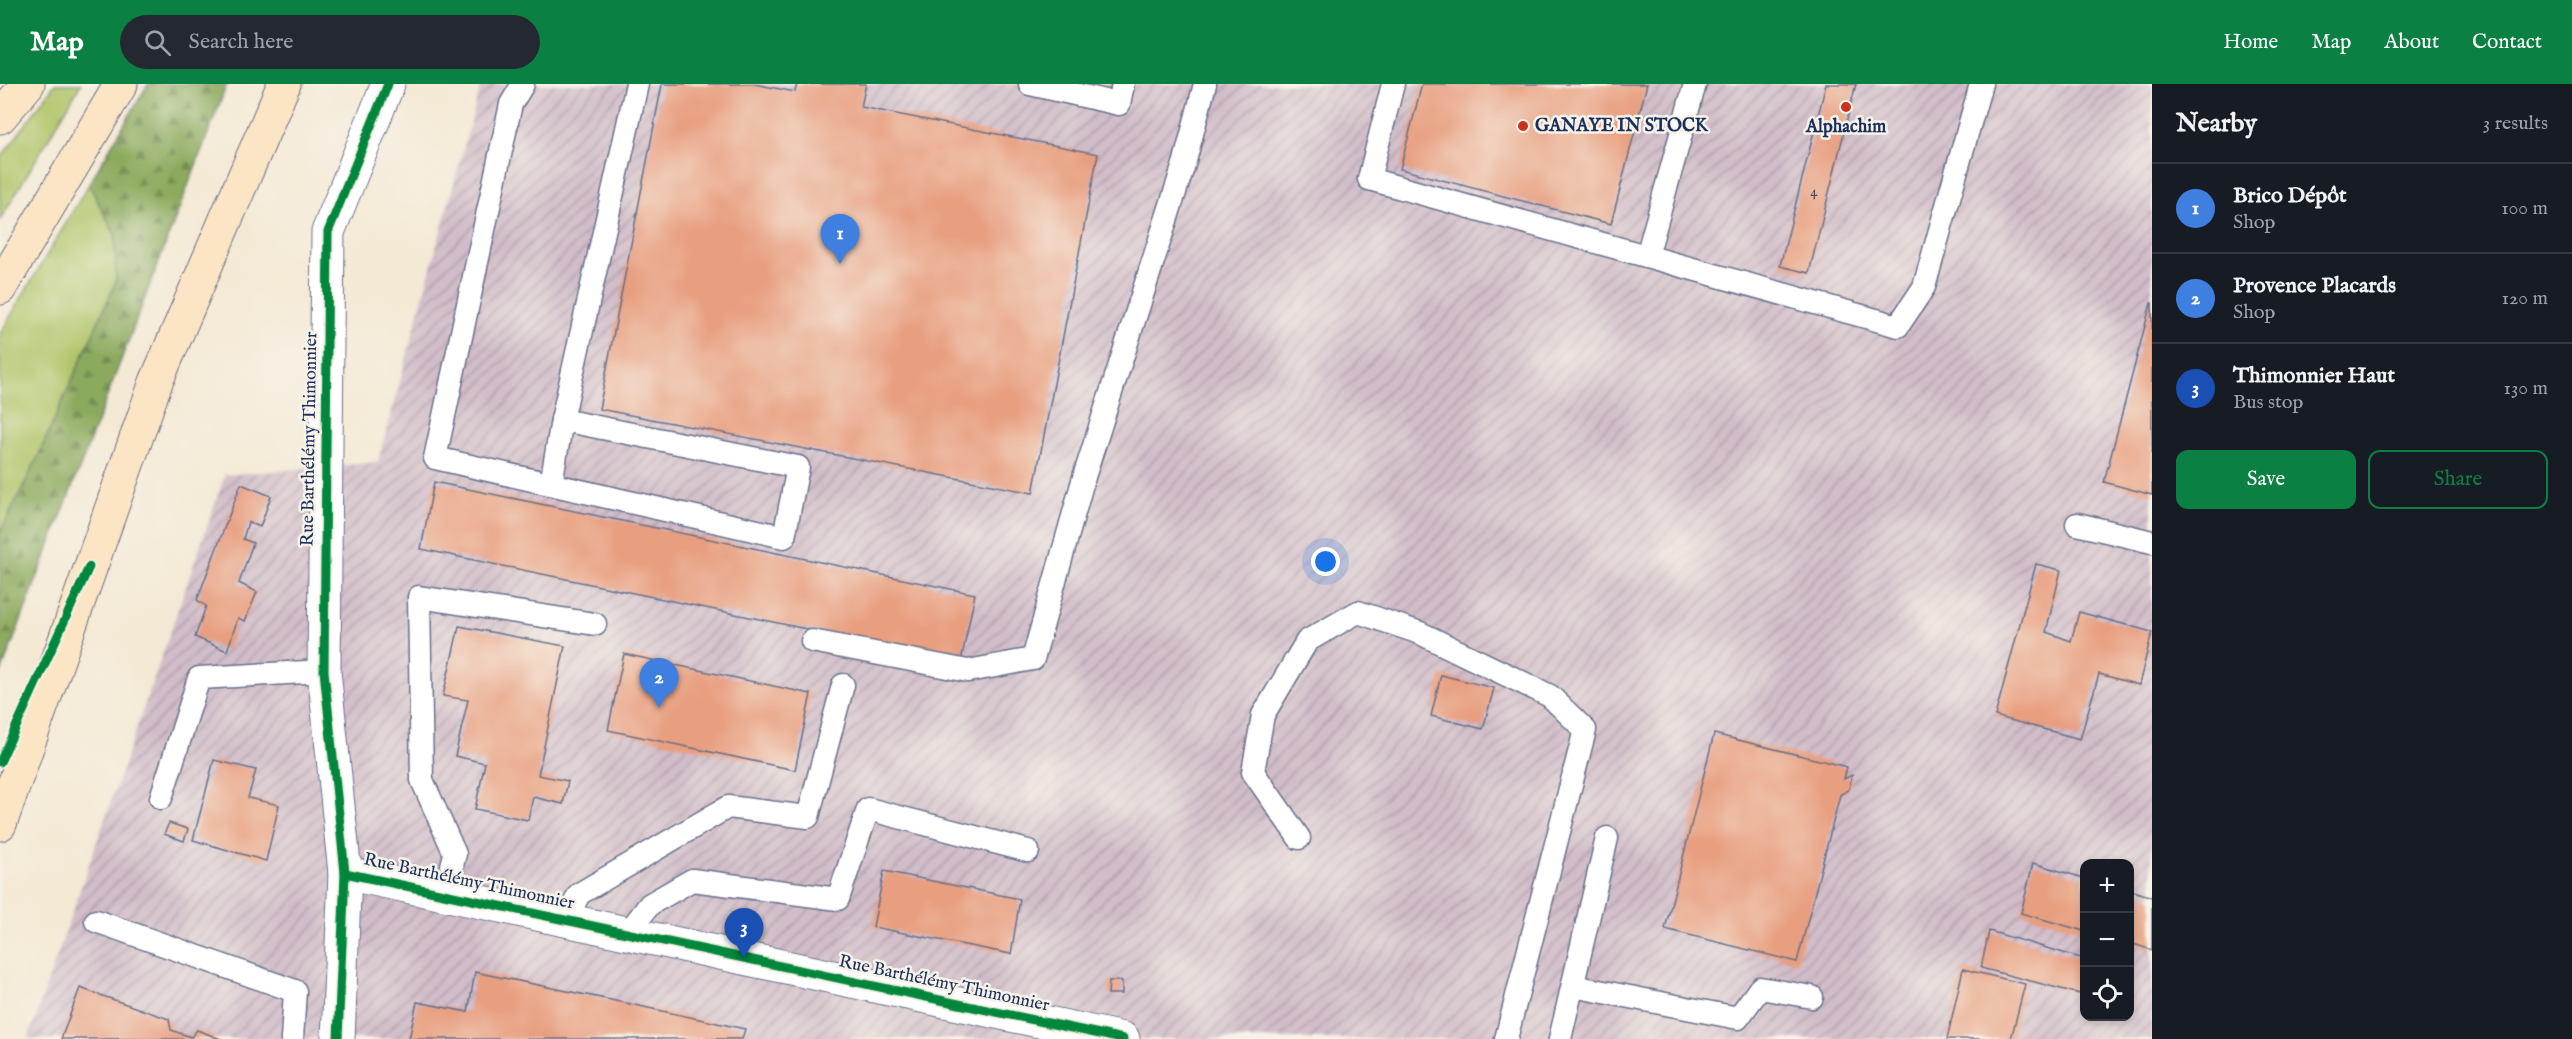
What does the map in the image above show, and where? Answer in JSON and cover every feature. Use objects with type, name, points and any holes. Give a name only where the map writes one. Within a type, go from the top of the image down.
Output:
[{"type":"main road","points":[[0,117],[28,84]]},
{"type":"main road","points":[[0,288],[121,84]]},
{"type":"main road","points":[[0,824],[156,382],[284,84]]},
{"type":"main road","points":[[0,762],[89,567]]},
{"type":"street","name":"Rue Barthélémy Thimonnier","points":[[388,84],[328,232],[324,671],[345,873],[1123,1039]]},
{"type":"street","points":[[338,1039],[345,873]]},
{"type":"lane","points":[[524,84],[511,104],[435,458],[784,537],[798,467],[562,420]]},
{"type":"lane","points":[[551,484],[562,420],[637,84]]},
{"type":"lane","points":[[1030,84],[1119,104],[1124,84]]},
{"type":"lane","points":[[812,641],[968,671],[1033,659],[1084,477],[1185,161],[1205,84]]},
{"type":"lane","points":[[1394,84],[1369,179],[1898,326],[1924,287],[1981,84]]},
{"type":"lane","points":[[1647,256],[1695,84]]},
{"type":"lane","points":[[2078,524],[2152,542]]},
{"type":"lane","points":[[445,894],[455,854],[422,780],[419,597],[595,624]]},
{"type":"lane","points":[[1299,838],[1253,772],[1263,715],[1307,641],[1358,612],[1420,633],[1550,696],[1585,730],[1506,1039]]},
{"type":"lane","points":[[161,798],[199,678],[324,671]]},
{"type":"lane","points":[[566,920],[579,894],[728,807],[808,817],[843,685]]},
{"type":"lane","points":[[628,933],[650,904],[692,880],[838,899],[868,809],[1029,851]]},
{"type":"lane","points":[[1560,1039],[1607,838]]},
{"type":"lane","points":[[96,921],[295,991],[292,1039]]},
{"type":"lane","points":[[1573,986],[1738,1018],[1760,988],[1812,997]]},
{"type":"shaded area","points":[[481,84],[2152,84],[2152,1039],[28,1039],[225,475],[378,462]]},
{"type":"green space","points":[[55,84],[81,84],[0,220],[0,159]]},
{"type":"green space","points":[[148,84],[227,84],[0,675],[0,533],[36,461],[116,282],[115,235],[89,184]]},
{"type":"green space","points":[[89,184],[115,235],[116,282],[36,461],[0,533],[0,334]]},
{"type":"building","points":[[662,84],[754,84],[795,92],[797,84],[866,84],[861,107],[1098,154],[1033,493],[599,409]]},
{"type":"building","name":"GANAYE IN STOCK","points":[[1422,84],[1647,84],[1611,224],[1400,169]]},
{"type":"building","points":[[1826,84],[1856,84],[1809,273],[1780,266]]},
{"type":"building","points":[[2152,303],[2152,495],[2104,482]]},
{"type":"building","points":[[434,482],[975,594],[961,661],[421,549]]},
{"type":"building","points":[[241,484],[271,496],[260,527],[248,522],[243,539],[253,543],[239,583],[257,592],[245,621],[238,618],[227,651],[195,637],[206,606],[197,600]]},
{"type":"building","points":[[2036,564],[2061,570],[2046,632],[2071,641],[2079,612],[2152,632],[2139,685],[2099,674],[2080,739],[1995,716]]},
{"type":"building","points":[[459,626],[565,646],[538,775],[568,781],[563,804],[533,797],[528,820],[475,809],[485,763],[455,756],[468,700],[443,696]]},
{"type":"building","points":[[624,654],[811,694],[795,770],[608,730]]},
{"type":"building","points":[[1441,675],[1494,688],[1483,729],[1431,716]]},
{"type":"building","points":[[1714,734],[1847,767],[1844,779],[1852,775],[1849,789],[1840,795],[1797,962],[1665,929]]},
{"type":"building","points":[[214,760],[256,770],[248,798],[279,805],[266,861],[193,840]]},
{"type":"building","points":[[169,823],[188,829],[184,841],[164,834]]},
{"type":"building","points":[[2033,863],[2080,877],[2080,930],[2021,913]]},
{"type":"building","points":[[884,871],[1020,899],[1011,954],[873,927]]},
{"type":"building","points":[[2134,891],[2152,897],[2152,950],[2134,944]]},
{"type":"building","points":[[1989,931],[2080,958],[2080,994],[1981,968]]},
{"type":"building","points":[[1963,969],[2025,984],[2011,1039],[1947,1039]]},
{"type":"building","points":[[475,972],[745,1029],[742,1039],[409,1039],[417,1002],[468,1012]]},
{"type":"building","points":[[1109,981],[1122,981],[1122,994],[1108,994]]},
{"type":"building","points":[[80,988],[169,1019],[171,1030],[191,1037],[197,1030],[221,1039],[61,1039]]},
{"type":"cycle path","points":[[338,1039],[345,873],[324,671],[328,232],[388,84]]},
{"type":"cycle path","points":[[0,762],[89,567]]},
{"type":"cycle path","points":[[345,873],[1123,1039]]},
{"type":"place","name":"Alphachim","points":[[1846,107]]},
{"type":"place","name":"GANAYE IN STOCK","points":[[1523,126]]},
{"type":"place","name":"Brico Dépôt","points":[[840,264]]},
{"type":"place","name":"Provence Placards","points":[[659,708]]},
{"type":"place","name":"Thimonnier Haut","points":[[744,958]]}]
